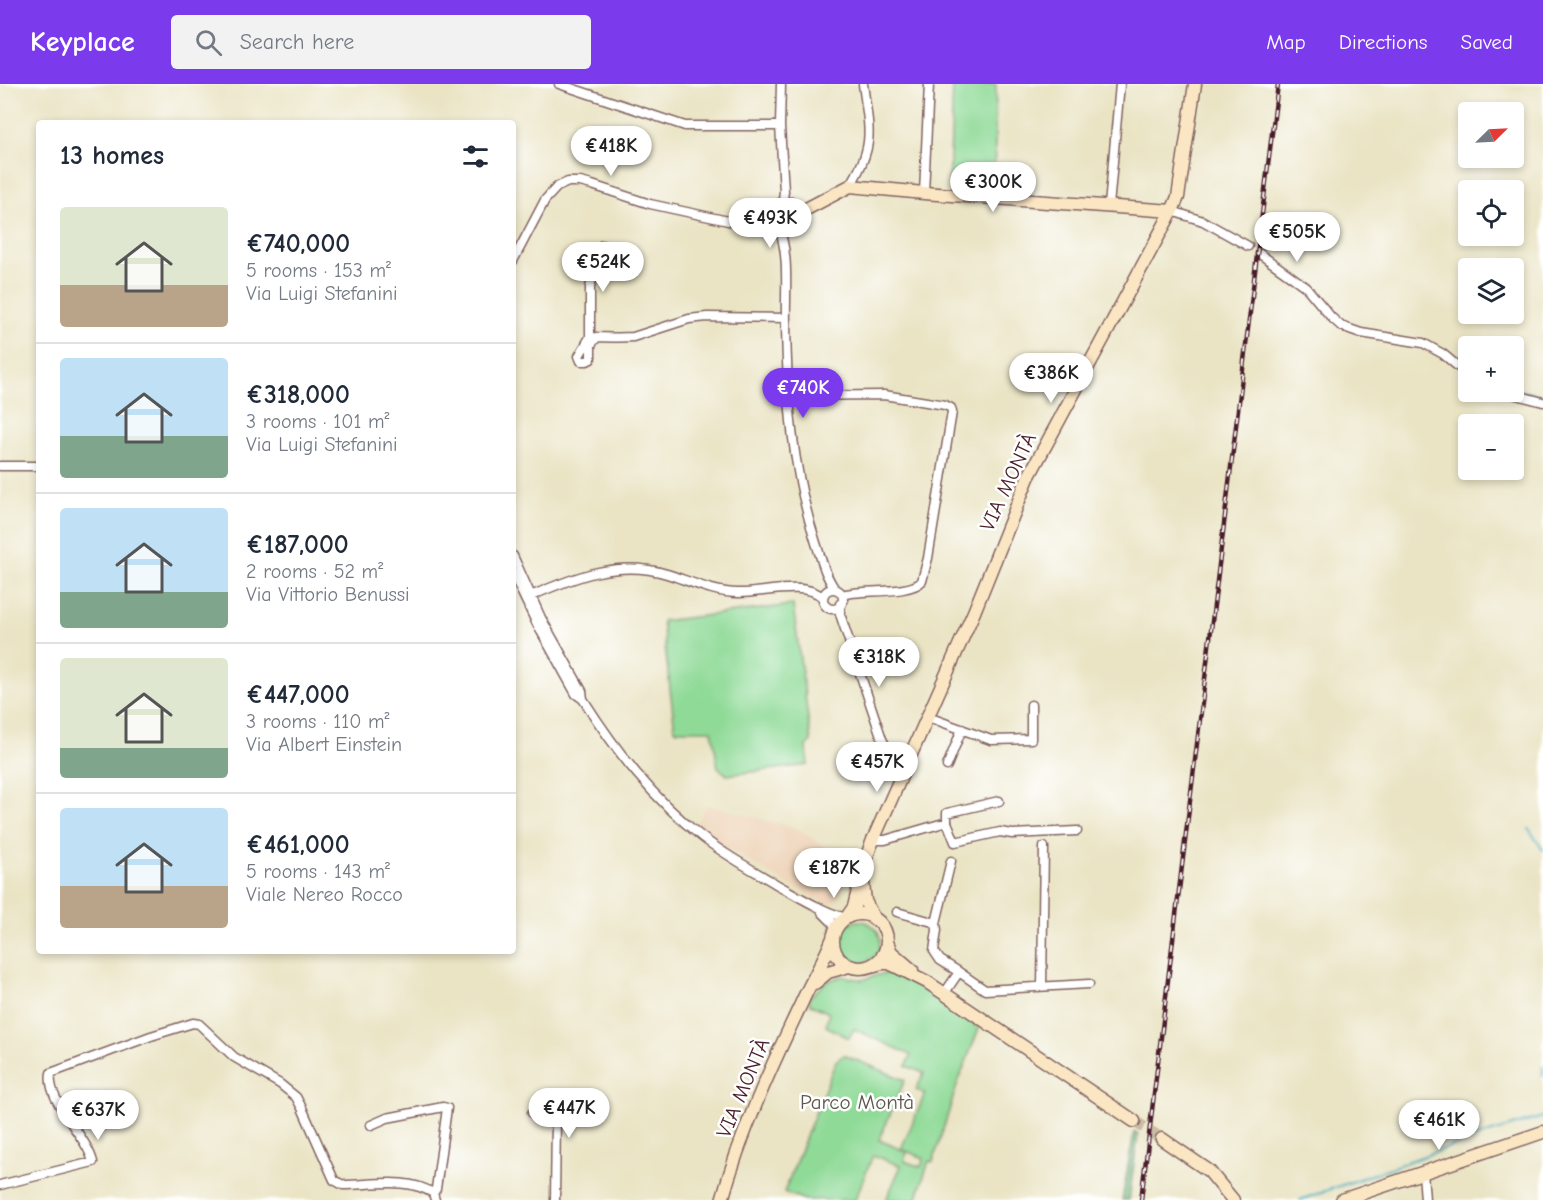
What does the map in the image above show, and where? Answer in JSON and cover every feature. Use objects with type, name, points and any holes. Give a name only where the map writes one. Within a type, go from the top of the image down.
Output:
[{"type":"main road","name":"VIA MONTÀ","points":[[722,1200],[740,1143],[806,993],[826,956],[834,933],[854,907],[864,865],[873,840],[974,612],[1028,478],[1178,197],[1195,84]]},
{"type":"main road","points":[[781,216],[813,206],[850,186],[1172,211]]},
{"type":"main road","name":"VIA MONTÀ","points":[[864,865],[865,901],[874,919],[881,925],[891,952],[927,982]]},
{"type":"main road","points":[[847,918],[861,914],[874,919]]},
{"type":"main road","points":[[834,933],[834,951],[849,966]]},
{"type":"main road","points":[[871,966],[884,954],[887,942]]},
{"type":"main road","name":"VIA MONTÀ","points":[[806,993],[828,972],[849,966],[863,968],[889,963],[927,982]]},
{"type":"main road","points":[[927,982],[1134,1121]]},
{"type":"main road","points":[[1342,1200],[1543,1132]]},
{"type":"main road","points":[[1162,1139],[1209,1171],[1233,1200]]},
{"type":"street","points":[[559,84],[685,126],[780,126]]},
{"type":"street","points":[[781,84],[780,126],[784,191],[781,216],[785,264]]},
{"type":"street","points":[[850,186],[863,164],[869,139],[863,84]]},
{"type":"street","points":[[924,193],[929,84]]},
{"type":"street","points":[[1109,206],[1120,84]]},
{"type":"street","points":[[516,255],[545,200],[557,187],[568,182],[592,184],[650,204],[738,223],[781,216]]},
{"type":"street","points":[[1172,211],[1203,221],[1248,246]]},
{"type":"street","points":[[781,216],[785,264],[788,396],[792,441],[800,488],[882,739],[902,774]]},
{"type":"street","points":[[602,245],[590,287],[594,337],[633,337],[707,316],[786,318]]},
{"type":"street","points":[[1260,254],[1306,286],[1341,326],[1361,333],[1423,343],[1443,354],[1458,367]]},
{"type":"street","points":[[788,396],[884,395],[945,405],[951,408],[952,412],[920,584],[826,606],[824,595],[827,575]]},
{"type":"street","points":[[1524,397],[1543,402]]},
{"type":"street","points":[[0,466],[36,466]]},
{"type":"street","points":[[516,564],[582,691],[583,699]]},
{"type":"street","points":[[531,596],[589,573],[633,568],[653,570],[734,593],[810,590],[824,595]]},
{"type":"street","points":[[516,580],[537,624],[576,694],[583,699],[643,782],[675,814],[720,851],[813,904],[847,918]]},
{"type":"street","points":[[518,584],[531,596],[537,624]]},
{"type":"street","points":[[824,595],[830,589],[838,602]]},
{"type":"street","points":[[928,717],[991,740],[1031,739],[1031,705]]},
{"type":"street","points":[[947,766],[962,729]]},
{"type":"street","points":[[999,801],[947,813],[947,822],[955,842],[1000,832],[1012,834],[1077,831]]},
{"type":"street","points":[[873,840],[885,840],[947,822]]},
{"type":"street","points":[[1042,986],[1044,847]]},
{"type":"street","points":[[951,861],[936,922],[938,930],[934,951],[937,956],[985,990],[1089,984]]},
{"type":"street","points":[[813,904],[832,922],[834,933]]},
{"type":"street","points":[[897,912],[936,922]]},
{"type":"street","points":[[944,994],[959,972]]},
{"type":"street","points":[[0,1185],[93,1161],[56,1097],[50,1078],[51,1073],[193,1023],[199,1024],[234,1057],[280,1084],[296,1097],[334,1180],[343,1185],[408,1184],[424,1187],[434,1196]]},
{"type":"street","points":[[371,1125],[387,1118],[447,1108],[434,1196]]},
{"type":"street","points":[[532,1113],[555,1119],[555,1200]]},
{"type":"street","points":[[1423,1172],[1425,1200]]},
{"type":"shaded area","points":[[707,805],[799,829],[833,853],[853,862],[836,902],[828,904],[789,885],[711,838],[696,823]]},
{"type":"green space","points":[[953,84],[996,84],[994,188],[949,185]]},
{"type":"green space","points":[[793,605],[811,741],[806,746],[808,765],[727,775],[718,767],[712,730],[675,730],[662,621]]},
{"type":"green space","points":[[859,921],[874,927],[880,942],[874,957],[859,963],[844,957],[838,942],[844,927]]},
{"type":"green space","name":"Parco Montà","points":[[888,972],[899,973],[979,1028],[957,1085],[933,1162],[929,1161],[916,1200],[886,1200],[901,1166],[873,1155],[855,1200],[805,1200],[784,1192],[836,1061],[844,1055],[905,1080],[879,1140],[907,1152],[904,1161],[921,1167],[924,1158],[901,1149],[925,1094],[916,1090],[924,1073],[906,1066],[911,1055],[854,1029],[849,1038],[826,1026],[829,1013],[810,1004],[809,998],[826,982],[842,976],[862,980]]},
{"type":"green space","points":[[1134,1132],[1138,1134],[1129,1200],[1122,1200]]},
{"type":"waterway","points":[[1524,391],[1543,396]]},
{"type":"waterway","points":[[1529,829],[1543,850]]},
{"type":"waterway","points":[[1543,1067],[1543,1076]]},
{"type":"waterway","points":[[1300,1200],[1489,1133],[1543,1117]]},
{"type":"tunnel","points":[[1134,1121],[1162,1139]]},
{"type":"railway","points":[[1141,1200],[1278,84]]}]
